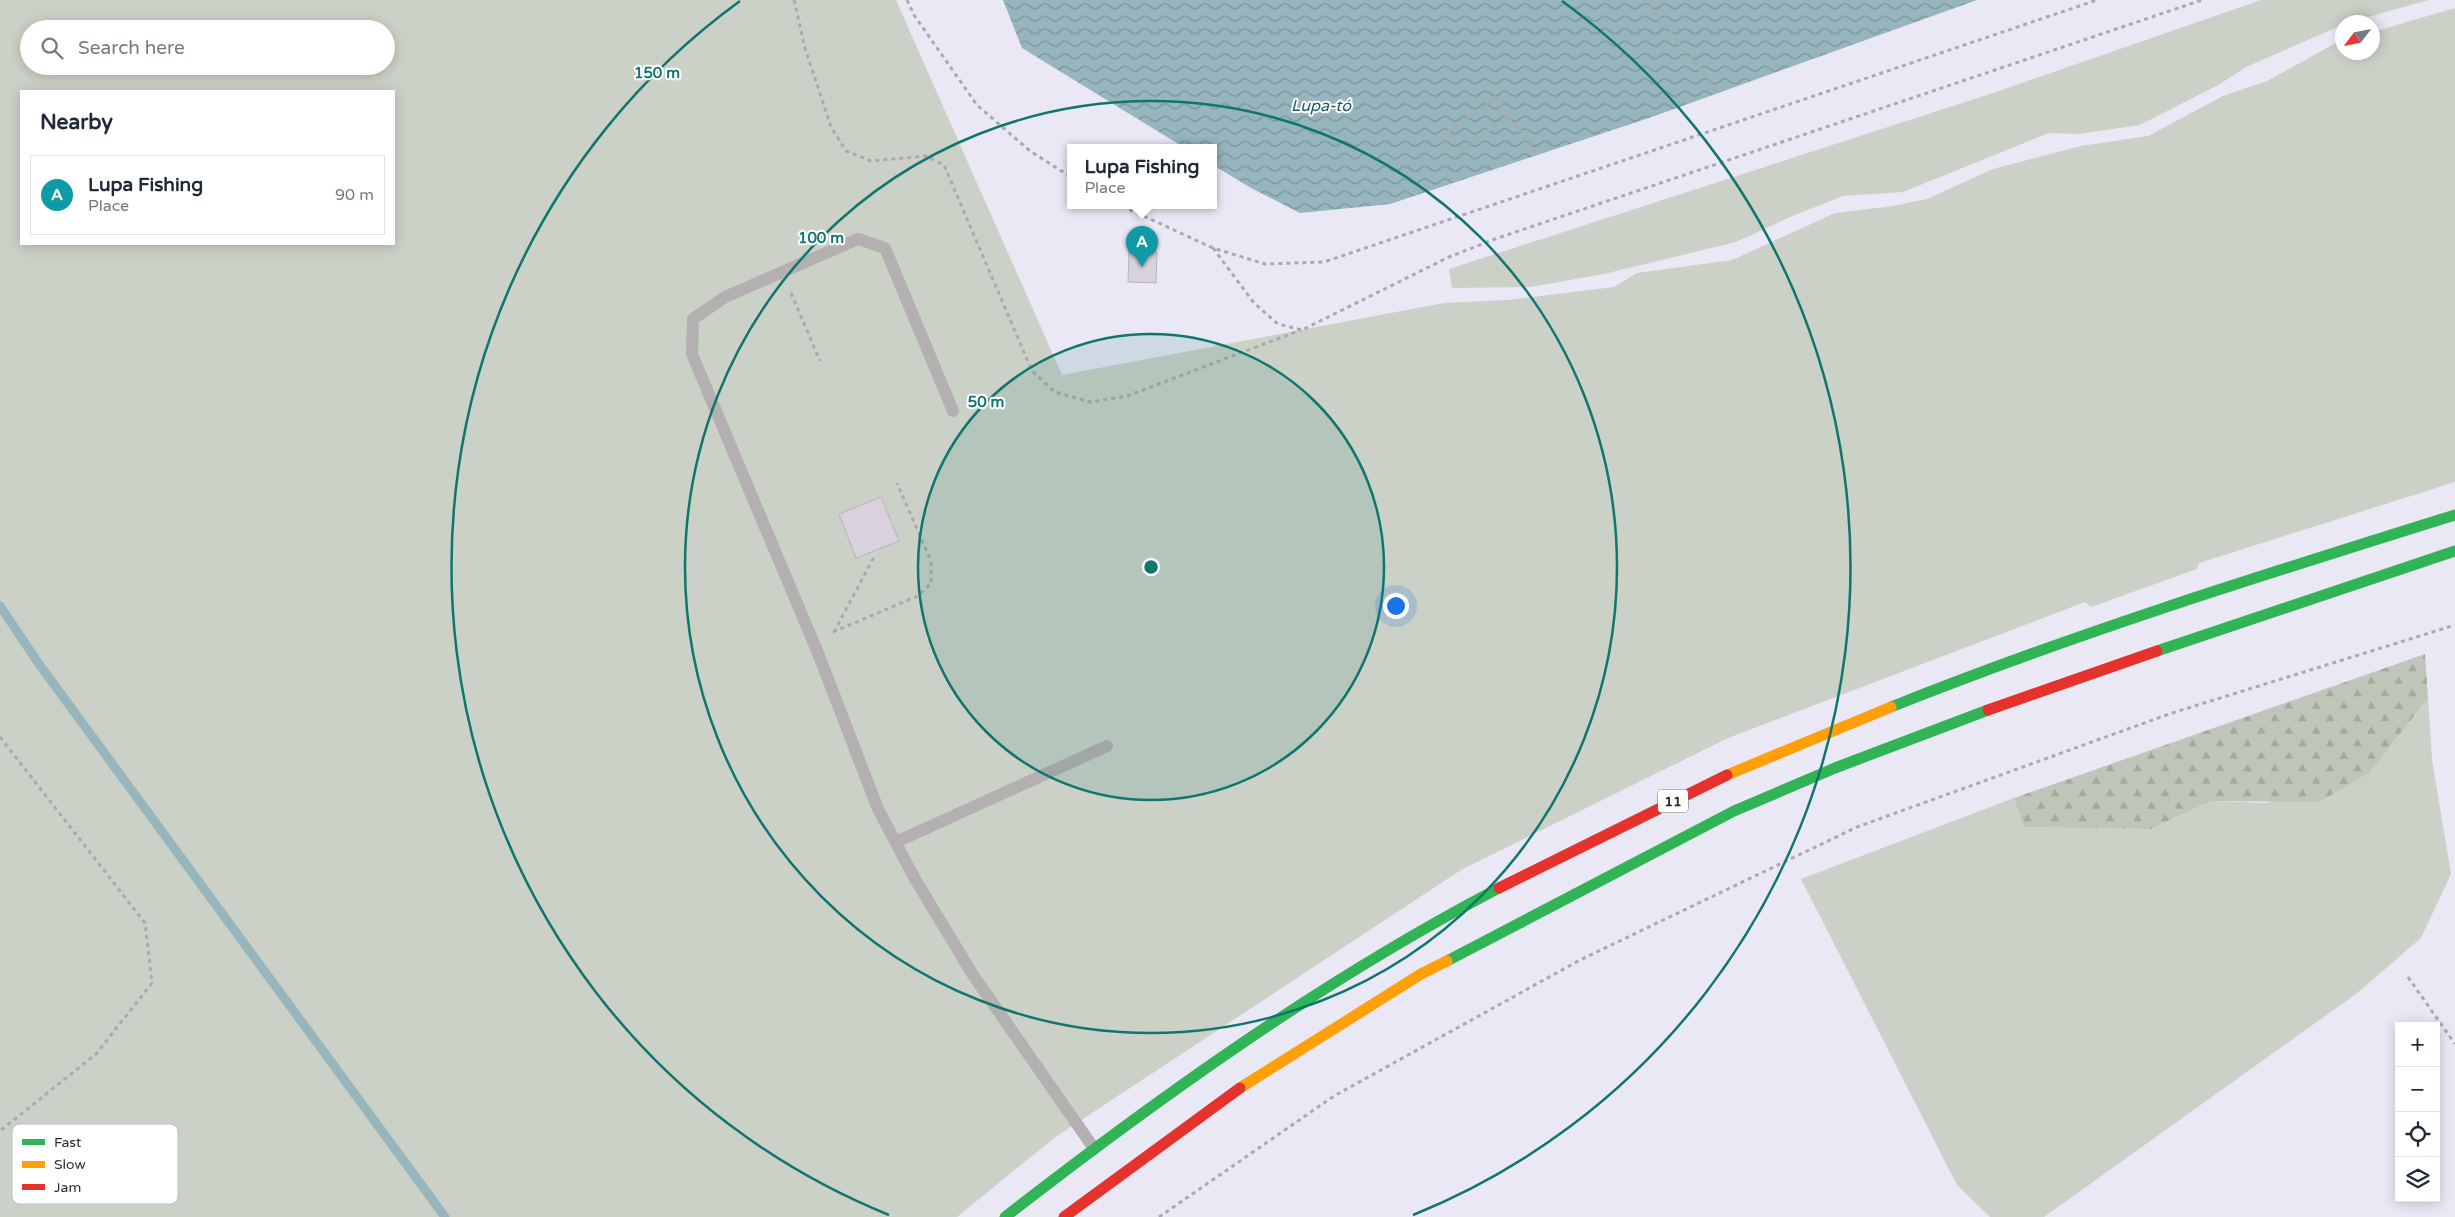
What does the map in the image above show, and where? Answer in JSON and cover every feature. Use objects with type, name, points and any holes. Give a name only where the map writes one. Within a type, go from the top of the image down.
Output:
[{"type":"main road","name":"11","points":[[1005,1217],[1093,1147],[1226,1053],[1404,941],[1557,858],[1722,776],[1821,735],[2082,636],[2455,515]]},
{"type":"main road","name":"11","points":[[1064,1217],[1249,1082],[1421,974],[1734,812],[1835,768],[2049,687],[2455,551]]},
{"type":"lane","points":[[953,411],[884,248],[858,238],[725,297],[693,318],[692,354],[818,653],[878,809],[915,879],[973,976],[1093,1147]]},
{"type":"lane","points":[[896,842],[1107,746]]},
{"type":"path","points":[[794,0],[805,48],[828,118],[846,151],[872,161],[926,156],[944,165],[1032,371],[1054,392],[1090,402],[1127,396],[1302,330],[1449,257],[1495,239],[2202,0]]},
{"type":"path","points":[[907,0],[914,15],[978,105],[1030,151],[1067,174]]},
{"type":"path","points":[[1644,0],[1719,93]]},
{"type":"path","points":[[1128,209],[1213,248],[1265,264],[1324,262],[2097,0]]},
{"type":"path","points":[[1487,84],[1537,156]]},
{"type":"path","points":[[1496,97],[1439,138],[1452,157],[1509,116]]},
{"type":"path","points":[[1213,248],[1254,303],[1278,324],[1302,330]]},
{"type":"path","points":[[782,272],[820,361]]},
{"type":"path","points":[[834,632],[918,596],[931,584],[931,561],[897,483]]},
{"type":"path","points":[[818,653],[834,632],[874,557]]},
{"type":"path","points":[[1159,1217],[1334,1096],[1580,960],[1857,827],[2172,713],[2455,625]]},
{"type":"path","points":[[0,737],[145,923],[152,983],[96,1054],[0,1131]]},
{"type":"path","points":[[2408,977],[2455,1044]]},
{"type":"shaded area","points":[[0,0],[896,0],[1062,375],[1444,303],[1507,300],[1614,287],[1637,273],[1732,260],[1835,213],[1893,206],[1927,199],[1993,169],[2081,146],[2148,136],[2223,96],[2267,81],[2335,44],[2335,60],[2380,60],[2380,30],[2455,8],[2455,482],[2199,563],[2197,569],[2091,607],[2085,602],[1728,738],[1461,870],[1054,1138],[957,1217],[0,1217]]},
{"type":"shaded area","points":[[2261,0],[2429,0],[2375,15],[2335,15],[2335,28],[2246,67],[2220,84],[2140,125],[2079,134],[2049,133],[1903,192],[1843,196],[1790,217],[1736,242],[1604,274],[1530,287],[1452,288],[1449,269],[1990,94]]},
{"type":"shaded area","points":[[2428,698],[2432,759],[2451,874],[2421,938],[2356,994],[2044,1217],[1990,1217],[1957,1185],[1801,879],[2014,798],[2024,827],[2151,829],[2211,801],[2266,803],[2370,772]]},
{"type":"green space","points":[[2425,654],[2428,698],[2370,772],[2319,802],[2211,801],[2151,829],[2024,827],[2014,798]]},
{"type":"water","name":"Lupa-tó","points":[[1003,0],[1977,0],[1649,118],[1390,204],[1300,213],[1251,188],[1217,167],[1217,144],[1178,144],[1022,48]]},
{"type":"building","points":[[1129,251],[1157,252],[1156,283],[1128,282]]},
{"type":"building","points":[[881,497],[899,541],[856,558],[839,514]]},
{"type":"waterway","points":[[0,606],[39,664],[445,1217]]},
{"type":"traffic: fast","points":[[1891,707],[2101,629],[2242,582],[2455,515]]},
{"type":"traffic: fast","points":[[2157,651],[2455,551]]},
{"type":"traffic: fast","points":[[1447,961],[1734,811],[1835,768],[1988,710]]},
{"type":"traffic: fast","points":[[1005,1217],[1123,1127],[1244,1042],[1370,961],[1499,888]]},
{"type":"traffic: slow","points":[[1727,775],[1891,707]]},
{"type":"traffic: slow","points":[[1240,1088],[1421,974],[1447,961]]},
{"type":"traffic: jam","points":[[1988,710],[2157,651]]},
{"type":"traffic: jam","points":[[1499,888],[1727,775]]},
{"type":"traffic: jam","points":[[1064,1217],[1240,1088]]},
{"type":"place","name":"Lupa Fishing","points":[[1142,267]]}]
